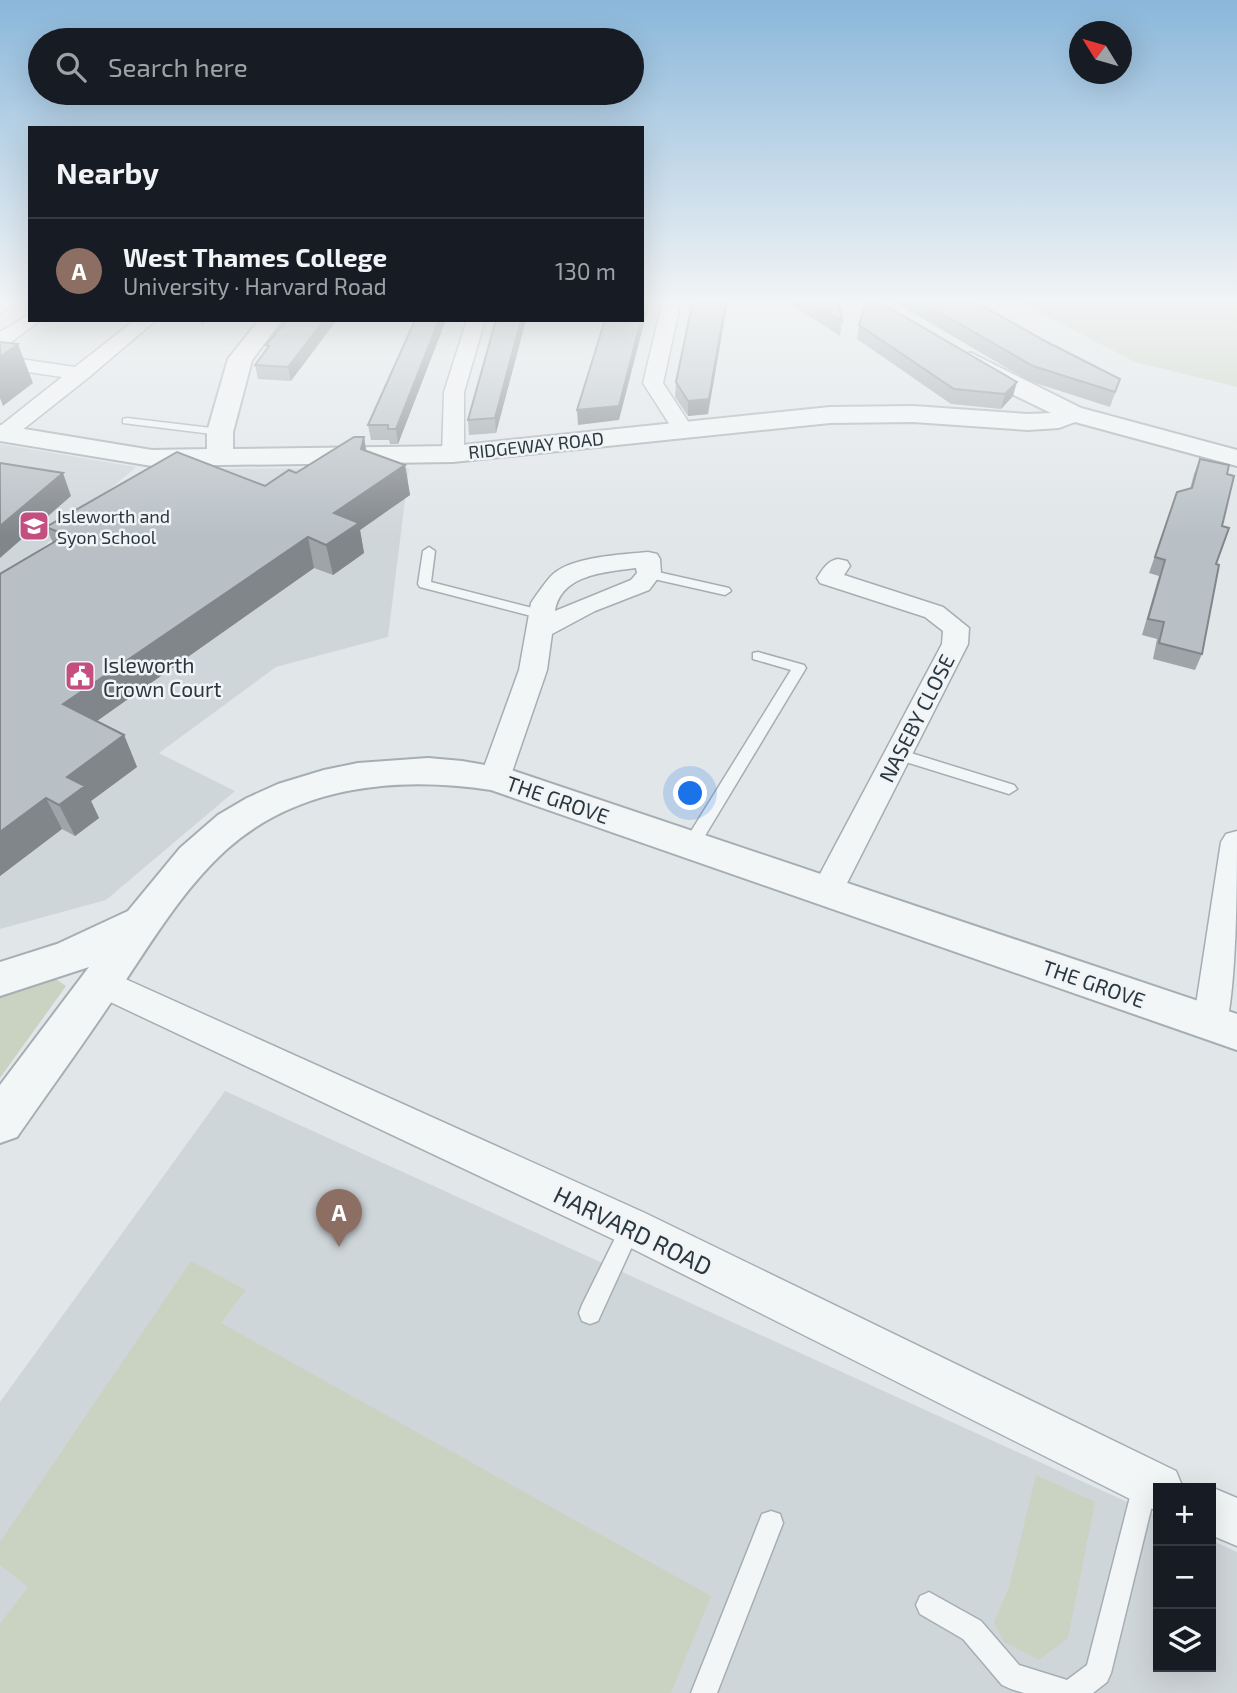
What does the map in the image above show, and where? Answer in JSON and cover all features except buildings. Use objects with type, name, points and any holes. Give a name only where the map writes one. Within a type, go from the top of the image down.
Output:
[{"type":"street","points":[[2,433],[74,379]]},
{"type":"street","points":[[220,445],[235,379]]},
{"type":"street","points":[[453,454],[454,393],[458,379]]},
{"type":"street","points":[[654,379],[653,383],[682,429]]},
{"type":"street","points":[[1004,379],[1072,413],[1237,458]]},
{"type":"street","name":"RIDGEWAY ROAD","points":[[2,433],[152,458],[220,445],[453,454],[831,415],[913,414],[1028,422],[1059,420],[1072,413]]},
{"type":"street","points":[[542,622],[627,592],[640,585],[656,562]]},
{"type":"street","points":[[495,778],[533,670],[544,603],[562,579],[588,567],[656,562]]},
{"type":"street","name":"NASEBY CLOSE","points":[[827,572],[934,612],[956,628],[955,644],[827,891]]},
{"type":"street","name":"THE GROVE","points":[[0,1122],[143,922],[190,863],[229,826],[263,806],[319,784],[367,775],[419,771],[495,778],[1224,1028]]},
{"type":"street","points":[[1224,1028],[1237,842]]},
{"type":"street","points":[[0,979],[70,957],[143,922]]},
{"type":"street","name":"HARVARD ROAD","points":[[101,982],[631,1227],[1152,1485]]},
{"type":"street","points":[[1216,1513],[1237,1522]]},
{"type":"lane","points":[[127,421],[220,445]]},
{"type":"lane","points":[[429,551],[424,584],[542,622]]},
{"type":"lane","points":[[656,562],[725,591]]},
{"type":"lane","points":[[691,845],[799,668],[758,656]]},
{"type":"lane","points":[[898,754],[1009,789]]},
{"type":"lane","points":[[590,1313],[631,1227]]},
{"type":"lane","points":[[929,1605],[972,1630],[1011,1676],[1069,1693],[1098,1673],[1152,1485]]},
{"type":"lane","points":[[704,1693],[771,1523]]},
{"type":"shaded area","name":"Isleworth and Syon School","points":[[0,444],[136,467],[0,584]]},
{"type":"shaded area","points":[[409,468],[388,637],[276,667],[159,753],[235,791],[106,900],[0,929],[0,603],[158,469]]},
{"type":"shaded area","points":[[225,1091],[1153,1514],[1153,1672],[1216,1672],[1216,1542],[1237,1552],[1237,1693],[0,1693],[0,1402]]},
{"type":"green space","points":[[1204,379],[1237,379],[1237,387]]},
{"type":"green space","points":[[53,977],[66,986],[0,1078],[0,996]]},
{"type":"green space","points":[[191,1261],[246,1290],[221,1323],[711,1596],[671,1693],[0,1693],[0,1624],[28,1587],[0,1565],[0,1542]]},
{"type":"green space","points":[[1036,1475],[1095,1502],[1068,1638],[1039,1660],[1004,1642],[994,1622],[1009,1587]]},
{"type":"place","name":"Isleworth and Syon School","points":[[34,526]]},
{"type":"place","name":"Isleworth Crown Court","points":[[80,676]]},
{"type":"place","name":"West Thames College","points":[[339,1247]]}]
